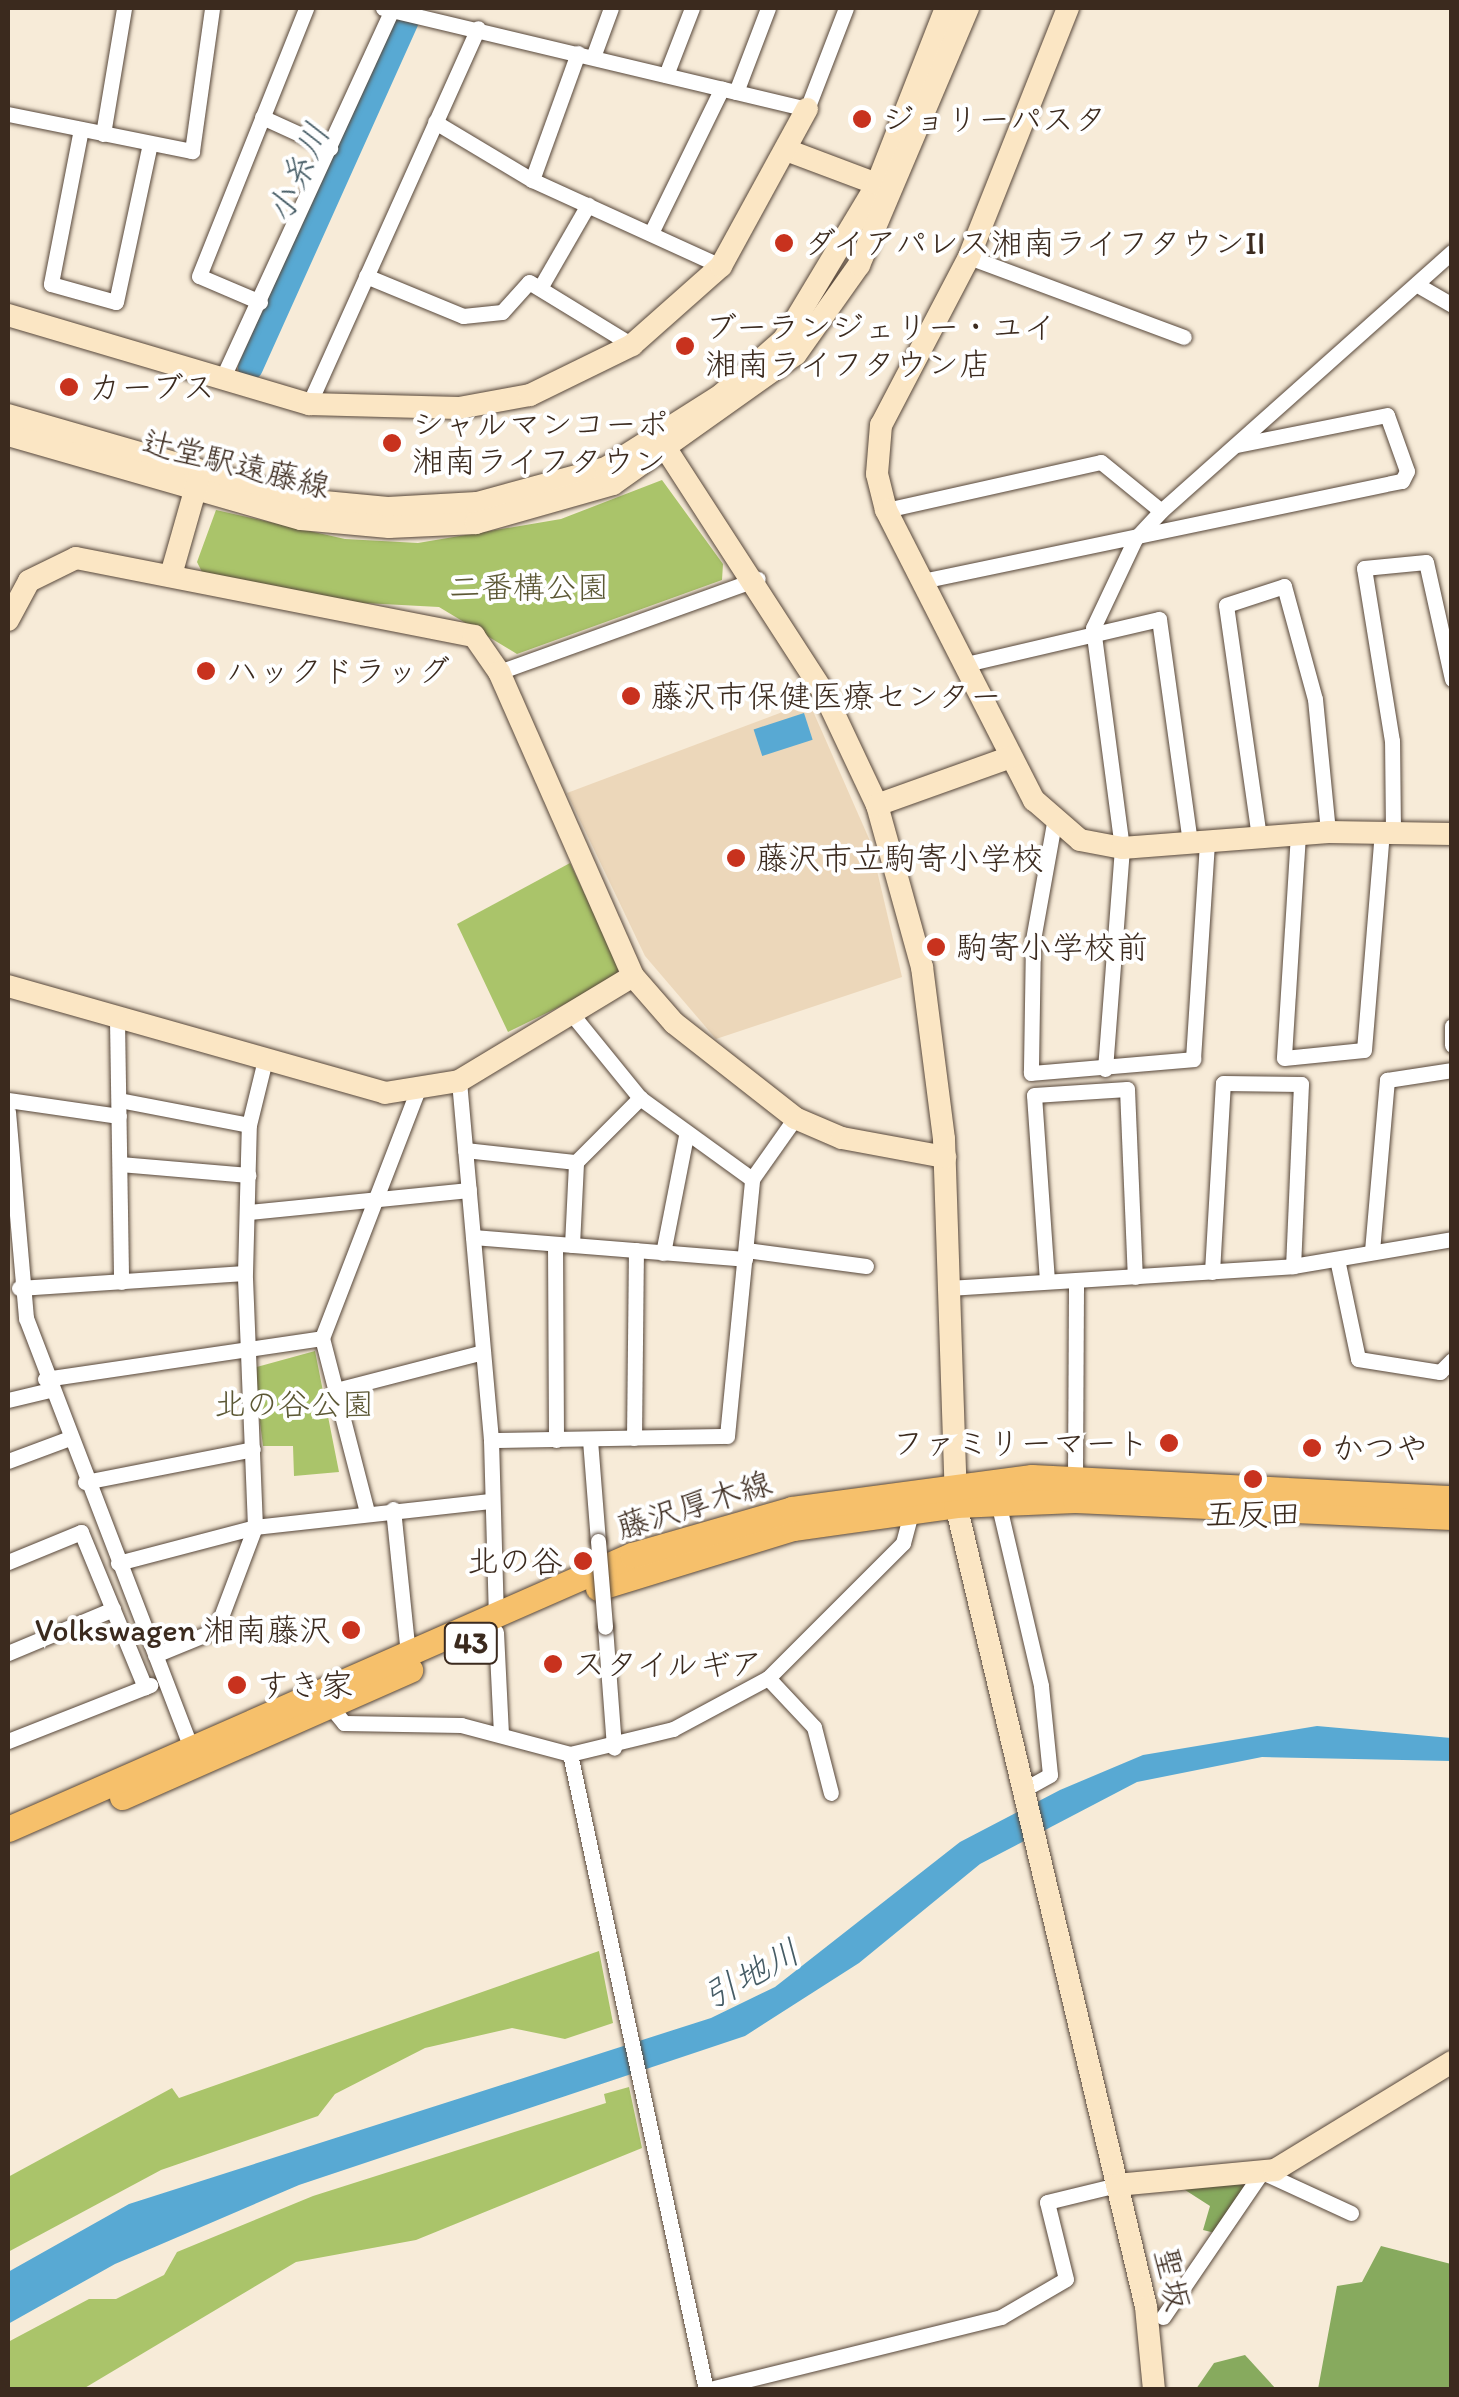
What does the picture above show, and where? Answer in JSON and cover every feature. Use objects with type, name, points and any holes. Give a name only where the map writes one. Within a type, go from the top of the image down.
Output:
[{"type":"main road","name":"藤沢厚木線","points":[[8,1848],[325,1698],[687,1534],[1075,1478],[1452,1498]]},
{"type":"main road","name":"藤沢厚木線","points":[[8,1829],[190,1746],[325,1698],[408,1653],[694,1554],[912,1510],[955,1493],[998,1502],[1452,1517]]},
{"type":"street","points":[[103,134],[124,8]]},
{"type":"street","points":[[8,118],[192,151],[212,8]]},
{"type":"street","points":[[260,302],[199,276],[306,8]]},
{"type":"street","points":[[224,377],[390,8],[426,12],[807,109]]},
{"type":"street","points":[[532,180],[610,8]]},
{"type":"street","points":[[666,74],[692,8]]},
{"type":"street","points":[[651,233],[729,90],[768,8]]},
{"type":"street","points":[[8,315],[308,404],[460,408],[530,394],[632,346],[721,266],[789,151],[846,8]]},
{"type":"street","name":"辻堂駅遠藤線","points":[[664,445],[784,340],[876,184],[946,8]]},
{"type":"street","name":"辻堂駅遠藤線","points":[[8,435],[198,480],[303,500],[477,503],[558,485],[664,445],[796,354],[860,266],[968,8]]},
{"type":"street","points":[[1068,8],[969,257],[881,424],[877,474],[886,510],[1011,757],[1054,823],[1122,848],[1328,832],[1452,834]]},
{"type":"street","points":[[308,404],[478,28]]},
{"type":"street","points":[[262,116],[330,148]]},
{"type":"street","points":[[436,122],[532,180],[721,266]]},
{"type":"street","points":[[81,129],[50,284],[116,302],[150,144]]},
{"type":"street","points":[[789,151],[876,184]]},
{"type":"street","points":[[540,288],[588,205]]},
{"type":"street","points":[[1104,1068],[1122,848],[1092,628],[1136,540],[1161,511],[1421,287],[1452,252]]},
{"type":"street","points":[[969,257],[1184,337]]},
{"type":"street","points":[[366,276],[463,316],[502,312],[530,282],[632,346]]},
{"type":"street","points":[[1421,287],[1452,305]]},
{"type":"street","name":"辻堂駅遠藤線","points":[[8,414],[198,480]]},
{"type":"street","points":[[922,581],[1136,540],[1402,481],[1407,470],[1388,415],[1236,446]]},
{"type":"street","name":"聖坂","points":[[664,445],[758,579],[876,805],[922,968],[945,1158],[955,1493],[1117,2184],[1154,2390]]},
{"type":"street","points":[[886,510],[1101,462],[1161,511]]},
{"type":"street","points":[[172,575],[198,480]]},
{"type":"street","points":[[8,620],[28,581],[76,558],[172,575],[306,610],[474,636],[499,672],[633,976],[700,1049],[795,1118],[842,1138],[945,1158]]},
{"type":"street","points":[[1298,834],[1284,1058],[1364,1050],[1388,832],[1392,741],[1364,568],[1426,562],[1452,680]]},
{"type":"street","points":[[499,672],[758,579]]},
{"type":"street","points":[[1259,837],[1226,605],[1284,586],[1315,699],[1328,832]]},
{"type":"street","points":[[966,664],[1092,628],[1159,619],[1199,842],[1192,1059],[1104,1068],[1025,1066],[1054,823]]},
{"type":"street","points":[[876,805],[1011,757]]},
{"type":"street","points":[[8,986],[264,1064],[417,1092],[459,1081],[633,976]]},
{"type":"street","points":[[571,1013],[640,1098],[686,1136],[752,1179]]},
{"type":"street","points":[[117,1020],[122,1282]]},
{"type":"street","points":[[1452,1026],[1452,1045]]},
{"type":"street","points":[[155,1656],[216,1630],[256,1527],[245,1351],[245,1273],[249,1125],[264,1064]]},
{"type":"street","points":[[1372,1252],[1387,1080],[1452,1070]]},
{"type":"street","points":[[459,1081],[491,1440],[501,1735]]},
{"type":"street","points":[[1212,1272],[1222,1083],[1301,1084],[1293,1266]]},
{"type":"street","points":[[1047,1281],[1034,1095],[1126,1089],[1135,1277]]},
{"type":"street","points":[[367,1512],[322,1338],[417,1092]]},
{"type":"street","points":[[572,1245],[576,1162],[640,1098]]},
{"type":"street","points":[[8,1100],[119,1108],[249,1125]]},
{"type":"street","points":[[8,1112],[11,1239],[26,1318],[67,1439],[190,1746]]},
{"type":"street","points":[[491,1440],[727,1436],[752,1179],[795,1118]]},
{"type":"street","points":[[663,1252],[686,1136]]},
{"type":"street","points":[[465,1150],[576,1162]]},
{"type":"street","points":[[120,1164],[249,1175]]},
{"type":"street","points":[[248,1212],[380,1195],[468,1190]]},
{"type":"street","points":[[473,1237],[866,1266]]},
{"type":"street","points":[[948,1288],[1293,1266],[1452,1239]]},
{"type":"street","points":[[555,1244],[556,1440]]},
{"type":"street","points":[[634,1438],[636,1250]]},
{"type":"street","points":[[1337,1259],[1358,1359],[1440,1372],[1452,1360]]},
{"type":"street","points":[[20,1288],[245,1273]]},
{"type":"street","points":[[1075,1478],[1076,1280]]},
{"type":"street","points":[[8,1316],[26,1318]]},
{"type":"street","points":[[8,1400],[48,1385],[322,1338]]},
{"type":"street","points":[[336,1390],[484,1352]]},
{"type":"street","points":[[8,1460],[67,1439]]},
{"type":"street","points":[[590,1440],[614,1748]]},
{"type":"street","points":[[84,1482],[253,1449]]},
{"type":"street","points":[[118,1563],[256,1527],[492,1501]]},
{"type":"street","points":[[998,1502],[1041,1686],[1050,1774],[1025,1795]]},
{"type":"street","points":[[393,1509],[408,1653]]},
{"type":"street","points":[[325,1698],[344,1723],[434,1722],[570,1754],[614,1748],[708,1714],[768,1678],[903,1543],[912,1510]]},
{"type":"street","points":[[8,1562],[81,1532],[145,1687]]},
{"type":"street","points":[[8,1653],[113,1609]]},
{"type":"street","points":[[768,1678],[814,1727],[831,1794]]},
{"type":"street","points":[[8,1742],[164,1680]]},
{"type":"street","points":[[570,1754],[624,2031],[706,2390],[1002,2317],[1066,2279],[1048,2202],[1117,2184],[1262,2172],[1452,2062]]},
{"type":"street","points":[[1262,2172],[1352,2214]]},
{"type":"street","points":[[1168,2312],[1262,2172]]},
{"type":"shaded area","name":"藤沢市立駒寄小学校","points":[[809,702],[870,841],[902,977],[716,1039],[645,956],[567,793]]},
{"type":"green space","name":"二番構公園","points":[[662,480],[723,564],[722,580],[517,654],[439,607],[345,602],[202,572],[197,562],[216,510],[345,539],[418,543],[561,519]]},
{"type":"green space","points":[[570,863],[619,966],[616,979],[508,1032],[457,924]]},
{"type":"green space","name":"北の谷公園","points":[[315,1351],[339,1472],[294,1476],[293,1446],[263,1446],[253,1368]]},
{"type":"green space","points":[[599,1951],[613,2023],[565,2039],[512,2028],[425,2048],[335,2094],[318,2116],[161,2170],[8,2252],[8,2177],[172,2088],[179,2098]]},
{"type":"green space","points":[[629,2087],[642,2148],[416,2240],[296,2262],[83,2389],[8,2389],[8,2342],[89,2299],[116,2299],[164,2275],[177,2252],[313,2196],[606,2103],[604,2094]]},
{"type":"green space","points":[[1248,2184],[1215,2233],[1203,2230],[1210,2206],[1182,2188]]},
{"type":"green space","points":[[1381,2246],[1451,2264],[1451,2389],[1318,2389],[1337,2286],[1362,2282]]},
{"type":"green space","points":[[1245,2355],[1276,2389],[1196,2389],[1214,2363]]},
{"type":"water","points":[[804,713],[813,740],[762,756],[754,729]]},
{"type":"water","points":[[1317,1726],[1451,1738],[1451,1761],[1262,1757],[1137,1782],[980,1864],[859,1963],[745,2036],[299,2185],[115,2264],[8,2324],[8,2272],[129,2204],[711,2018],[775,1987],[960,1842],[1060,1790],[1143,1755]]},
{"type":"waterway","name":"小糸川","points":[[250,367],[411,8]]},
{"type":"place","name":"ジョリーパスタ","points":[[862,119]]},
{"type":"place","name":"ダイアパレス湘南ライフタウンII","points":[[784,243]]},
{"type":"place","name":"ブーランジェリー・ユイ 湘南ライフタウン店","points":[[685,346]]},
{"type":"place","name":"カーブス","points":[[69,387]]},
{"type":"place","name":"シャルマンコーポ 湘南ライフタウン","points":[[392,443]]},
{"type":"place","name":"ハックドラッグ","points":[[206,671]]},
{"type":"place","name":"藤沢市保健医療センター","points":[[631,696]]},
{"type":"place","name":"藤沢市立駒寄小学校","points":[[736,858]]},
{"type":"place","name":"駒寄小学校前","points":[[936,947]]},
{"type":"place","name":"ファミリーマート","points":[[1169,1443]]},
{"type":"place","name":"かつや","points":[[1312,1448]]},
{"type":"place","name":"五反田","points":[[1253,1479]]},
{"type":"place","name":"北の谷","points":[[583,1561]]},
{"type":"place","name":"Volkswagen 湘南藤沢","points":[[351,1630]]},
{"type":"place","name":"スタイルギア","points":[[553,1664]]},
{"type":"place","name":"すき家","points":[[237,1685]]},
{"type":"water label","name":"引地川","points":[[751,1974]]}]
